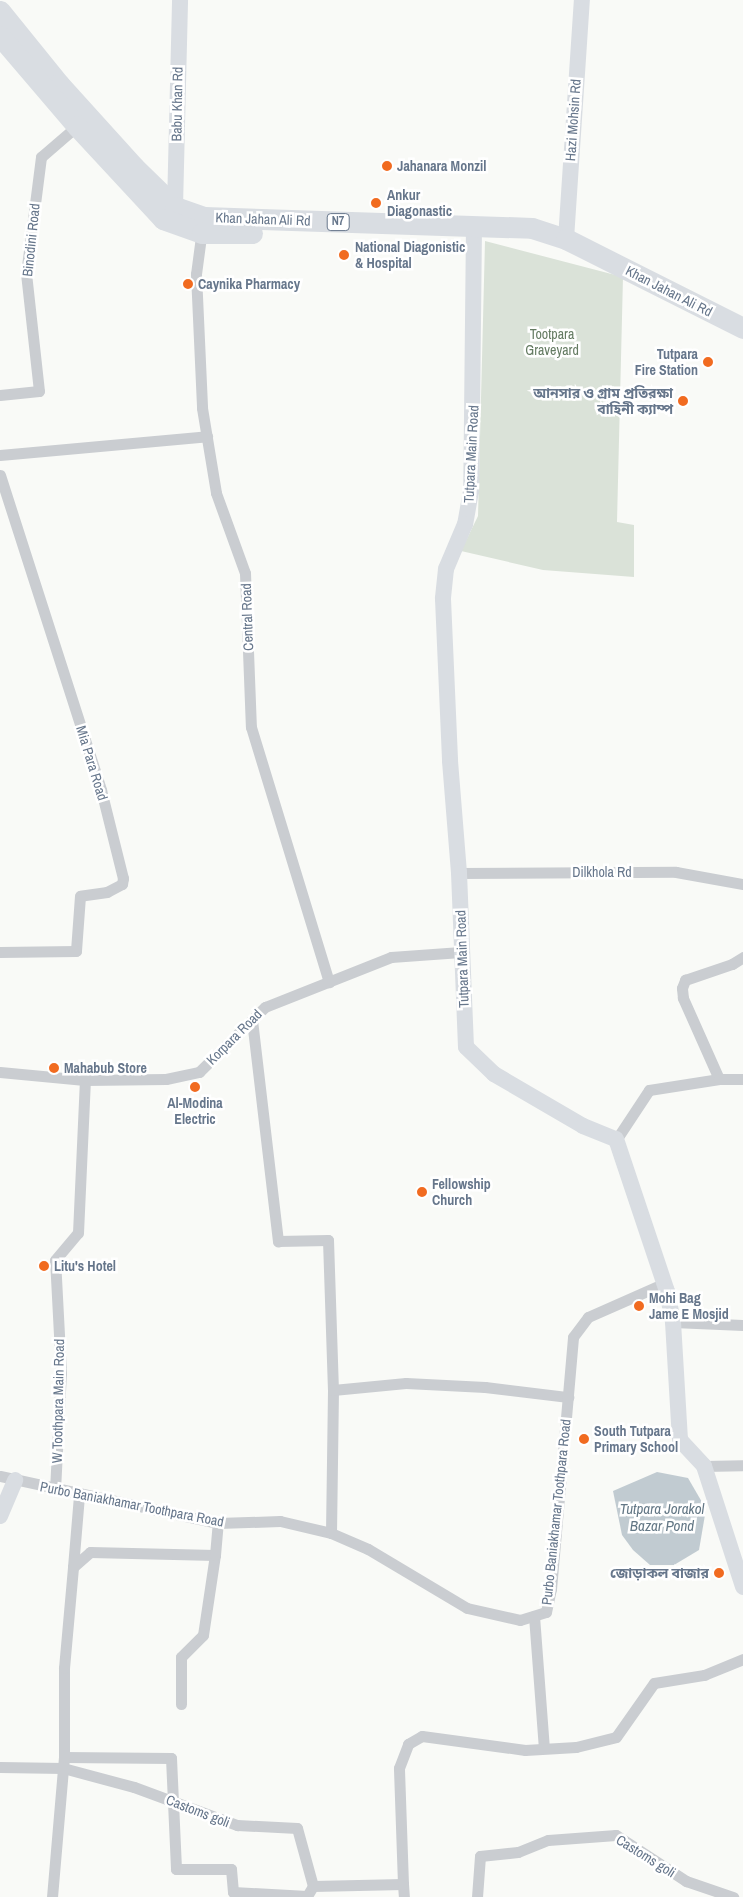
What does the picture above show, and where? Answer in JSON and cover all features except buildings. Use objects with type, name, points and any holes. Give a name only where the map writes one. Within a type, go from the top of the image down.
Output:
[{"type":"highway","name":"Khan Jahan Ali Rd","points":[[0,11],[65,91],[134,167],[175,207],[203,225]]},
{"type":"highway","name":"Khan Jahan Ali Rd","points":[[0,36],[77,126],[163,219],[203,225],[474,232],[532,228],[566,239],[743,328]]},
{"type":"highway","name":"Khan Jahan Ali Rd","points":[[474,232],[528,239],[561,248],[743,342]]},
{"type":"street","name":"Babu Khan Rd","points":[[175,207],[180,0]]},
{"type":"street","name":"Hazi Mohsin Rd","points":[[566,239],[582,0]]},
{"type":"street","name":"Binodini Road","points":[[0,395],[39,391],[26,274],[41,157],[77,126]]},
{"type":"street","name":"Central Road","points":[[203,225],[196,274],[202,408],[216,493],[245,573],[251,727],[329,982]]},
{"type":"street","name":"Tutpara Main Road","points":[[474,232],[471,491],[465,524],[446,569],[443,599],[450,761],[460,874],[461,952],[466,1047],[494,1074],[583,1126],[616,1140]]},
{"type":"street","points":[[0,455],[207,436]]},
{"type":"street","name":"Mia Para Road","points":[[0,475],[101,790],[123,878],[122,884],[107,892],[80,896],[78,948],[76,951],[0,952]]},
{"type":"street","name":"Dilkhola Rd","points":[[460,874],[676,872],[743,884]]},
{"type":"street","name":"Korpara Road","points":[[0,1072],[85,1080],[166,1079],[198,1072],[265,1008],[391,957],[461,952]]},
{"type":"street","points":[[719,1079],[683,998],[682,988],[685,980],[732,964],[743,957]]},
{"type":"street","points":[[252,1020],[278,1241],[328,1240],[332,1390],[331,1533]]},
{"type":"street","points":[[743,1080],[719,1079],[650,1090],[616,1140],[665,1283],[673,1322],[680,1440],[704,1466],[737,1547],[743,1586]]},
{"type":"street","name":"W Toothpara Main Road","points":[[55,1490],[61,1373],[55,1260],[78,1233],[85,1080]]},
{"type":"street","name":"Purbo Baniakhamar Toothpara Road","points":[[8,1478],[55,1490],[218,1523],[280,1521],[331,1533],[368,1549],[467,1608],[520,1620],[534,1616],[546,1612],[551,1589],[573,1337],[588,1317],[665,1283]]},
{"type":"street","points":[[673,1322],[743,1325]]},
{"type":"street","points":[[332,1390],[406,1383],[485,1387],[568,1397]]},
{"type":"street","points":[[704,1466],[743,1465]]},
{"type":"street","points":[[0,1516],[8,1478]]},
{"type":"street","points":[[52,1897],[64,1763],[64,1668],[79,1495]]},
{"type":"street","points":[[181,1704],[181,1657],[203,1635],[218,1523]]},
{"type":"street","points":[[74,1568],[90,1552],[215,1555]]},
{"type":"street","points":[[534,1616],[544,1748]]},
{"type":"street","points":[[404,1897],[399,1768],[408,1744],[422,1736],[525,1750],[576,1747],[616,1737],[654,1684],[704,1675],[743,1659]]},
{"type":"street","points":[[64,1763],[172,1758],[176,1869],[231,1869],[233,1892],[307,1896],[313,1886],[403,1884]]},
{"type":"street","name":"Castoms goli","points":[[0,1766],[64,1763],[237,1826],[297,1828],[313,1886]]},
{"type":"street","name":"Castoms goli","points":[[477,1897],[480,1856],[518,1852],[548,1840],[616,1835],[686,1881],[733,1897]]},
{"type":"green space","name":"Tootpara Graveyard","points":[[485,241],[623,277],[617,522],[634,525],[634,577],[543,570],[461,551],[478,516]]},
{"type":"water","name":"Tutpara Jorakol Bazar Pond","points":[[657,1472],[688,1478],[706,1509],[699,1550],[674,1565],[650,1565],[633,1550],[622,1535],[613,1491]]},
{"type":"place","name":"Jahanara Monzil","points":[[387,166]]},
{"type":"place","name":"Ankur Diagonastic","points":[[376,203]]},
{"type":"place","name":"National Diagonistic & Hospital","points":[[344,255]]},
{"type":"place","name":"Caynika Pharmacy","points":[[188,284]]},
{"type":"place","name":"Tutpara Fire Station","points":[[708,362]]},
{"type":"place","name":"আনসার ও গ্রাম প্রতিরক্ষা বাহিনী ক্যাম্প","points":[[683,401]]},
{"type":"place","name":"Mahabub Store","points":[[54,1068]]},
{"type":"place","name":"Al-Modina Electric","points":[[195,1087]]},
{"type":"place","name":"Fellowship Church","points":[[422,1192]]},
{"type":"place","name":"Litu's Hotel","points":[[44,1266]]},
{"type":"place","name":"Mohi Bag Jame E Mosjid","points":[[639,1306]]},
{"type":"place","name":"South Tutpara Primary School","points":[[584,1439]]},
{"type":"place","name":"জোড়াকল বাজার","points":[[719,1573]]}]
